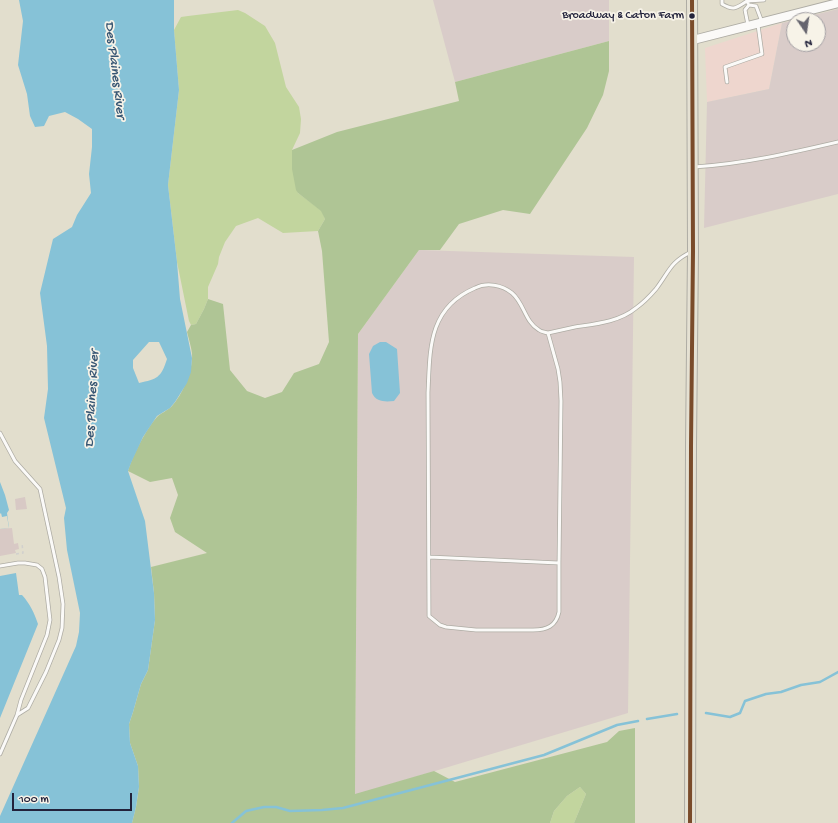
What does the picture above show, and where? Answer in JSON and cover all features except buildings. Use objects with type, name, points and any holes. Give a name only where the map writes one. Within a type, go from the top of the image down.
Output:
[{"type":"main road","points":[[690,823],[693,251],[692,0]]},
{"type":"street","points":[[693,40],[838,3]]},
{"type":"lane","points":[[722,0],[722,4],[729,8],[735,8],[748,2],[764,0]]},
{"type":"lane","points":[[727,82],[725,67],[762,54],[760,23],[756,6],[748,2]]},
{"type":"lane","points":[[748,2],[745,10],[748,25]]},
{"type":"lane","points":[[693,167],[714,166],[745,161],[797,152],[838,142]]},
{"type":"lane","points":[[548,333],[558,369],[561,395],[559,563],[560,612],[558,619],[546,629],[541,630],[476,630],[440,625],[429,616],[428,408],[431,342],[440,317],[449,306],[469,290],[480,285],[494,285],[505,288],[513,293],[522,306],[527,317],[539,330],[548,333],[605,322],[629,313],[640,305],[656,289],[672,265],[682,256],[693,251]]},
{"type":"lane","points":[[0,432],[15,461],[40,489],[59,577],[63,604],[62,628],[49,666],[28,708],[17,715]]},
{"type":"lane","points":[[429,557],[559,563]]},
{"type":"lane","points":[[0,566],[25,563],[36,565],[42,569],[45,577],[50,620],[48,635],[0,754]]},
{"type":"path","points":[[16,554],[23,553],[22,543]]},
{"type":"shaded area","points":[[433,0],[609,0],[609,41],[455,82]]},
{"type":"shaded area","points":[[838,9],[838,194],[704,228],[707,102],[769,89],[782,23],[786,22],[786,52],[826,52],[826,12]]},
{"type":"shaded area","points":[[782,23],[769,89],[707,102],[705,48]]},
{"type":"shaded area","points":[[419,250],[634,257],[628,713],[355,795],[358,334]]},
{"type":"green space","points":[[238,10],[265,26],[275,43],[286,87],[299,107],[301,119],[300,133],[292,150],[298,193],[322,211],[325,219],[318,231],[283,233],[258,218],[236,226],[225,242],[219,257],[218,264],[208,287],[208,299],[204,309],[196,324],[191,325],[177,262],[168,185],[179,90],[174,30],[181,17]]},
{"type":"green space","points":[[609,41],[609,71],[603,95],[587,128],[530,214],[503,210],[459,224],[440,250],[419,250],[358,334],[355,794],[434,771],[455,782],[607,742],[619,731],[635,728],[635,823],[574,823],[586,794],[580,787],[567,796],[554,811],[550,823],[132,823],[139,787],[138,766],[130,743],[129,724],[141,684],[148,670],[155,620],[151,567],[207,553],[175,532],[170,518],[178,495],[172,478],[150,482],[128,471],[136,450],[144,435],[157,417],[172,406],[185,384],[190,371],[192,356],[187,332],[191,325],[196,324],[208,299],[223,304],[230,370],[247,391],[265,398],[282,392],[294,373],[319,364],[329,342],[322,251],[318,231],[325,219],[321,211],[296,190],[292,169],[292,150],[337,132],[459,101],[455,82]]},
{"type":"green space","points":[[580,787],[586,794],[574,823],[550,823],[554,811],[567,796]]},
{"type":"water","name":"Des Plaines River","points":[[19,0],[174,0],[174,30],[179,90],[168,185],[180,299],[192,358],[191,372],[187,383],[170,408],[157,416],[143,437],[128,471],[145,521],[154,593],[155,620],[148,670],[141,684],[129,724],[130,743],[138,766],[139,787],[132,823],[0,823],[0,816],[76,646],[79,632],[80,613],[67,550],[64,518],[66,508],[44,418],[48,389],[47,346],[40,293],[53,239],[72,227],[77,215],[91,193],[89,174],[92,129],[65,112],[49,116],[44,126],[35,127],[30,116],[27,94],[18,65],[23,21]],"holes":[[[149,342],[159,342],[167,359],[163,370],[158,377],[139,383],[133,368],[133,360]]]},
{"type":"water","points":[[380,342],[386,342],[397,349],[400,393],[394,401],[378,400],[372,393],[369,354],[373,346]]},
{"type":"water","points":[[0,482],[9,510],[7,513],[9,528],[0,529]]},
{"type":"water","points":[[16,573],[19,595],[22,595],[30,605],[38,624],[0,718],[0,576]]},
{"type":"pier","points":[[1,513],[2,517],[7,516],[9,528],[0,529]]},
{"type":"waterway","points":[[706,713],[730,717],[740,713],[745,701],[766,694],[781,692],[801,685],[820,682],[838,672]]},
{"type":"waterway","points":[[647,719],[677,714]]},
{"type":"waterway","points":[[232,823],[246,811],[264,807],[276,807],[290,811],[343,808],[544,755],[617,725],[638,721]]},
{"type":"transit line","points":[[690,823],[693,251],[692,0]]},
{"type":"place","name":"Broadway & Caton Farm","points":[[692,16]]}]
